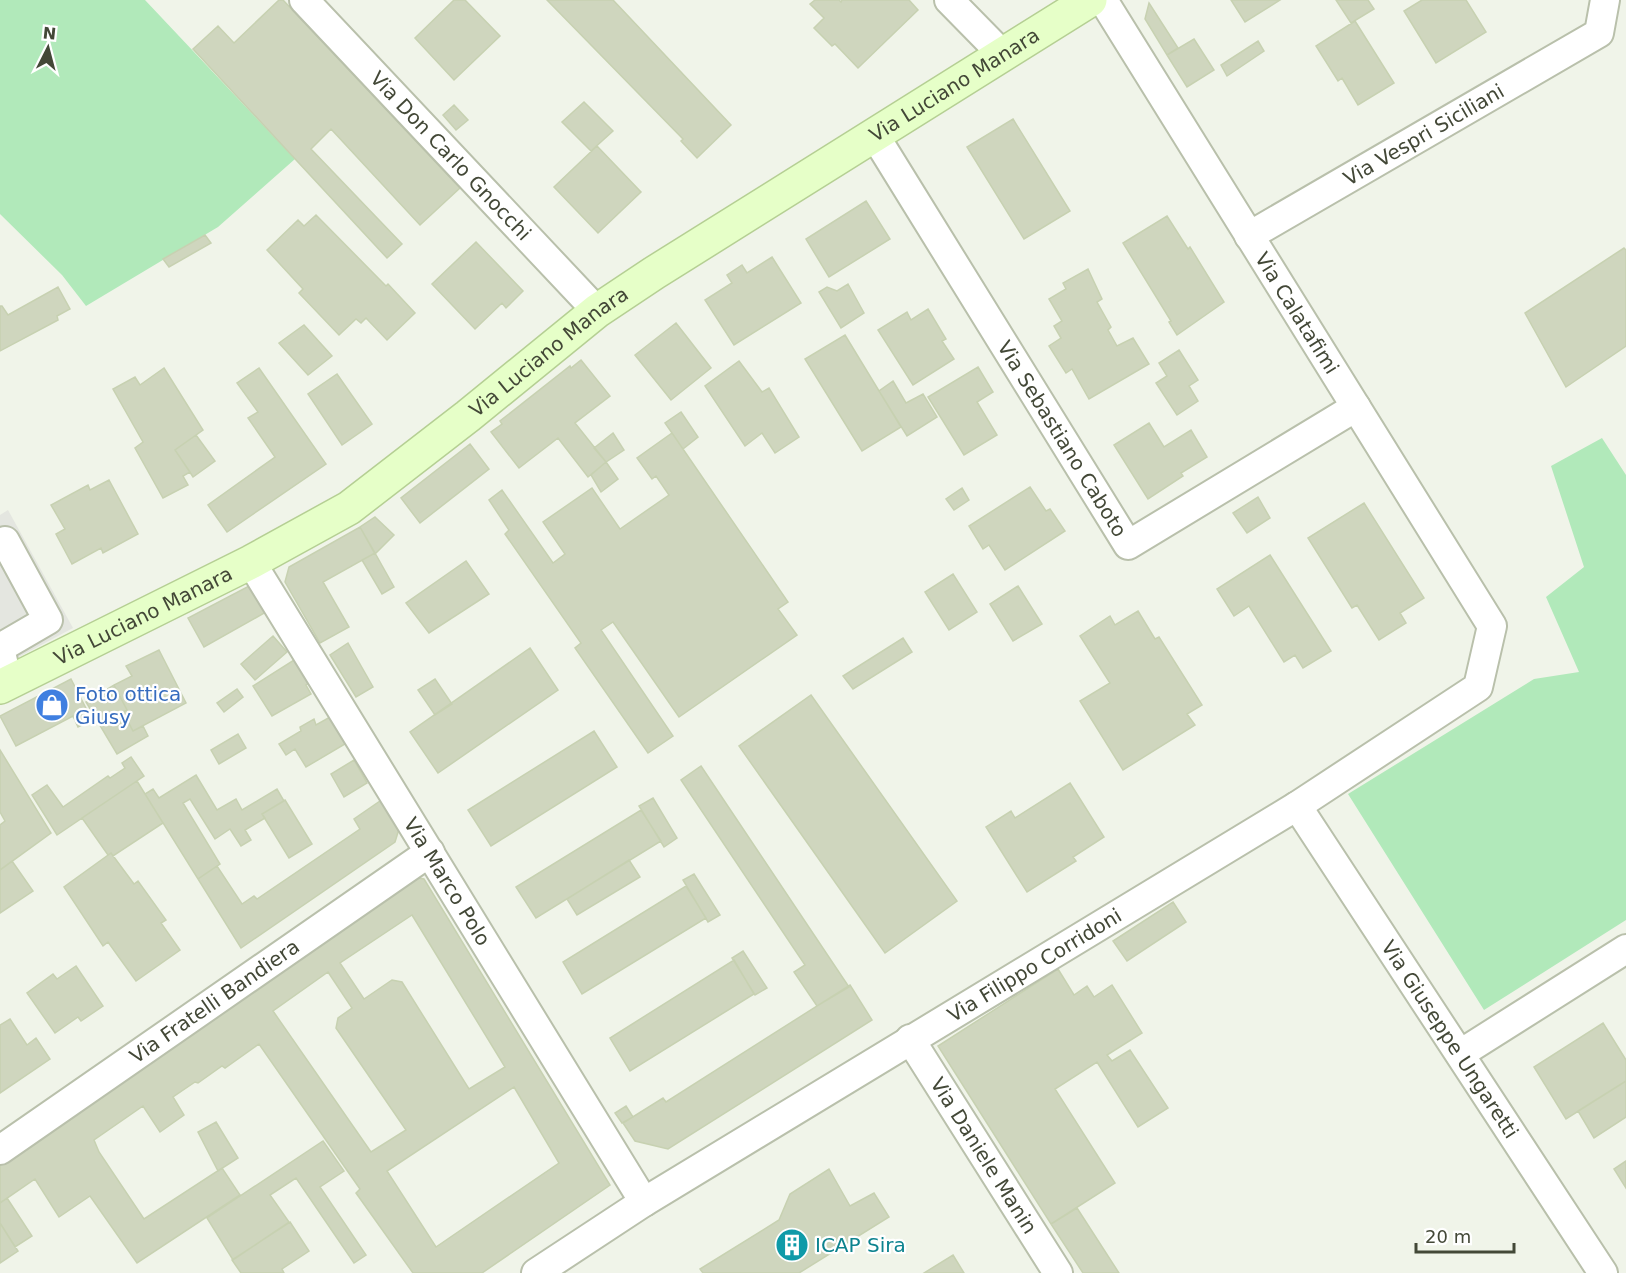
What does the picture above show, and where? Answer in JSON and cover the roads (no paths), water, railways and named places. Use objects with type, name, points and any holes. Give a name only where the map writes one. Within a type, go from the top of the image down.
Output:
[{"type":"main road","name":"Via Luciano Manara","points":[[4,685],[251,562],[349,508],[468,416],[597,311],[1090,0]]},
{"type":"street","name":"Via Don Carlo Gnocchi","points":[[304,0],[597,311]]},
{"type":"street","points":[[949,0],[1003,55]]},
{"type":"street","name":"Via Calatafimi","points":[[1103,0],[1492,626]]},
{"type":"street","name":"Via Vespri Siciliani","points":[[1250,236],[1599,33],[1605,0]]},
{"type":"street","name":"Via Sebastiano Caboto","points":[[875,136],[1128,545],[1356,407]]},
{"type":"street","points":[[0,543],[5,541],[48,620],[0,648],[4,685]]},
{"type":"street","name":"Via Marco Polo","points":[[251,562],[644,1202]]},
{"type":"street","name":"Via Filippo Corridoni","points":[[536,1273],[644,1202],[1297,806],[1478,687],[1492,626]]},
{"type":"street","name":"Via Giuseppe Ungaretti","points":[[1297,806],[1603,1273]]},
{"type":"street","name":"Via Fratelli Bandiera","points":[[0,1150],[430,852]]},
{"type":"street","points":[[1460,1054],[1626,949]]},
{"type":"street","name":"Via Daniele Manin","points":[[910,1039],[1058,1273]]},
{"type":"place","name":"Foto ottica Giusy","points":[[52,705]]},
{"type":"place","name":"ICAP Sira","points":[[792,1245]]}]
